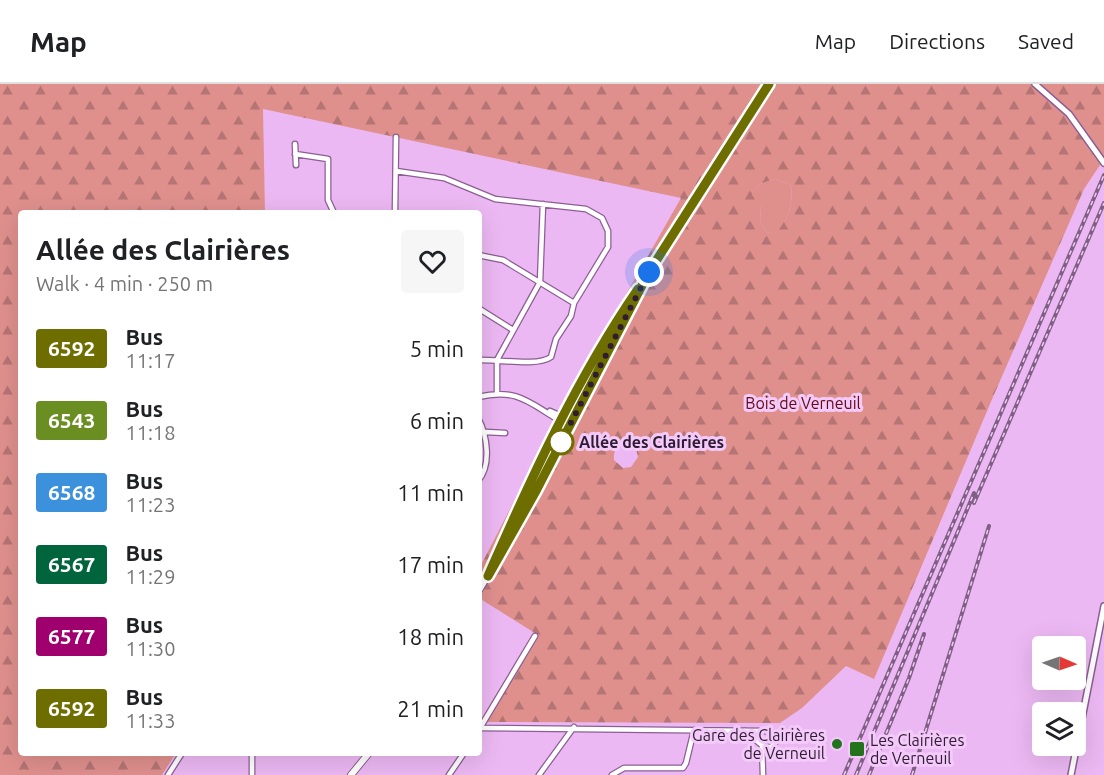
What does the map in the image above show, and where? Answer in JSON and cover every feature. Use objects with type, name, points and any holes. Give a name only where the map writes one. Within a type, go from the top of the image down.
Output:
[{"type":"main road","points":[[488,576],[516,511],[603,342],[770,84]]},
{"type":"main road","points":[[482,586],[526,510],[649,272]]},
{"type":"main road","points":[[353,775],[367,756]]},
{"type":"street","points":[[1035,84],[1057,101]]},
{"type":"street","points":[[1041,84],[1057,101],[1104,163]]},
{"type":"street","points":[[396,137],[396,210]]},
{"type":"street","points":[[295,144],[296,165]]},
{"type":"street","points":[[295,154],[328,159],[328,200],[333,210]]},
{"type":"street","points":[[396,171],[444,178],[495,199],[592,211],[602,218],[608,231],[609,247],[574,303],[571,316],[556,339],[554,353],[547,360],[536,363],[482,360]]},
{"type":"street","points":[[497,393],[497,360],[540,282],[543,204]]},
{"type":"street","points":[[482,256],[503,260],[574,303]]},
{"type":"street","points":[[482,311],[513,330]]},
{"type":"street","points":[[482,396],[497,393],[521,398],[571,423]]},
{"type":"street","points":[[482,425],[486,432],[485,468],[482,474]]},
{"type":"street","points":[[486,432],[505,433]]},
{"type":"street","points":[[1071,775],[1104,606]]},
{"type":"street","points":[[482,724],[535,636]]},
{"type":"street","points":[[539,775],[574,728]]},
{"type":"street","points":[[482,729],[766,731],[773,733],[776,738],[763,772]]},
{"type":"street","points":[[612,775],[613,772],[624,768],[682,768],[686,763],[694,730]]},
{"type":"street","points":[[745,731],[771,747]]},
{"type":"street","points":[[763,772],[761,735],[766,731]]},
{"type":"street","points":[[168,775],[180,756]]},
{"type":"street","points":[[252,756],[252,775]]},
{"type":"street","points":[[449,775],[462,756]]},
{"type":"green space","name":"Bois de Verneuil","points":[[0,84],[1104,84],[1104,159],[1084,189],[874,679],[846,666],[802,708],[780,723],[486,722],[538,635],[482,600],[482,563],[568,396],[681,198],[263,109],[265,210],[18,210],[18,756],[174,756],[162,775],[0,775]],"holes":[[[775,179],[791,185],[791,204],[785,220],[778,231],[767,233],[760,222],[761,207],[752,195],[760,184]],[[627,443],[636,449],[638,457],[631,467],[623,468],[614,460],[618,446]]]},
{"type":"green space","points":[[775,179],[791,185],[791,204],[778,232],[767,233],[760,222],[761,207],[751,195],[760,184]]},
{"type":"railway","points":[[844,775],[1104,175]]},
{"type":"railway","points":[[974,503],[1104,203]]},
{"type":"railway","points":[[856,775],[974,493]]},
{"type":"railway","points":[[912,775],[989,526]]},
{"type":"railway","points":[[869,775],[909,678],[924,634]]},
{"type":"bus line","name":"6592","points":[[638,289],[603,342],[568,408],[520,502],[488,576],[536,491],[649,272],[769,84]]},
{"type":"place","name":"Allée des Clairières","points":[[561,442]]},
{"type":"place","name":"Gare des Clairières de Verneuil","points":[[837,744]]},
{"type":"place","name":"Les Clairières de Verneuil","points":[[857,749]]},
{"type":"route","points":[[561,442],[649,272]]}]
